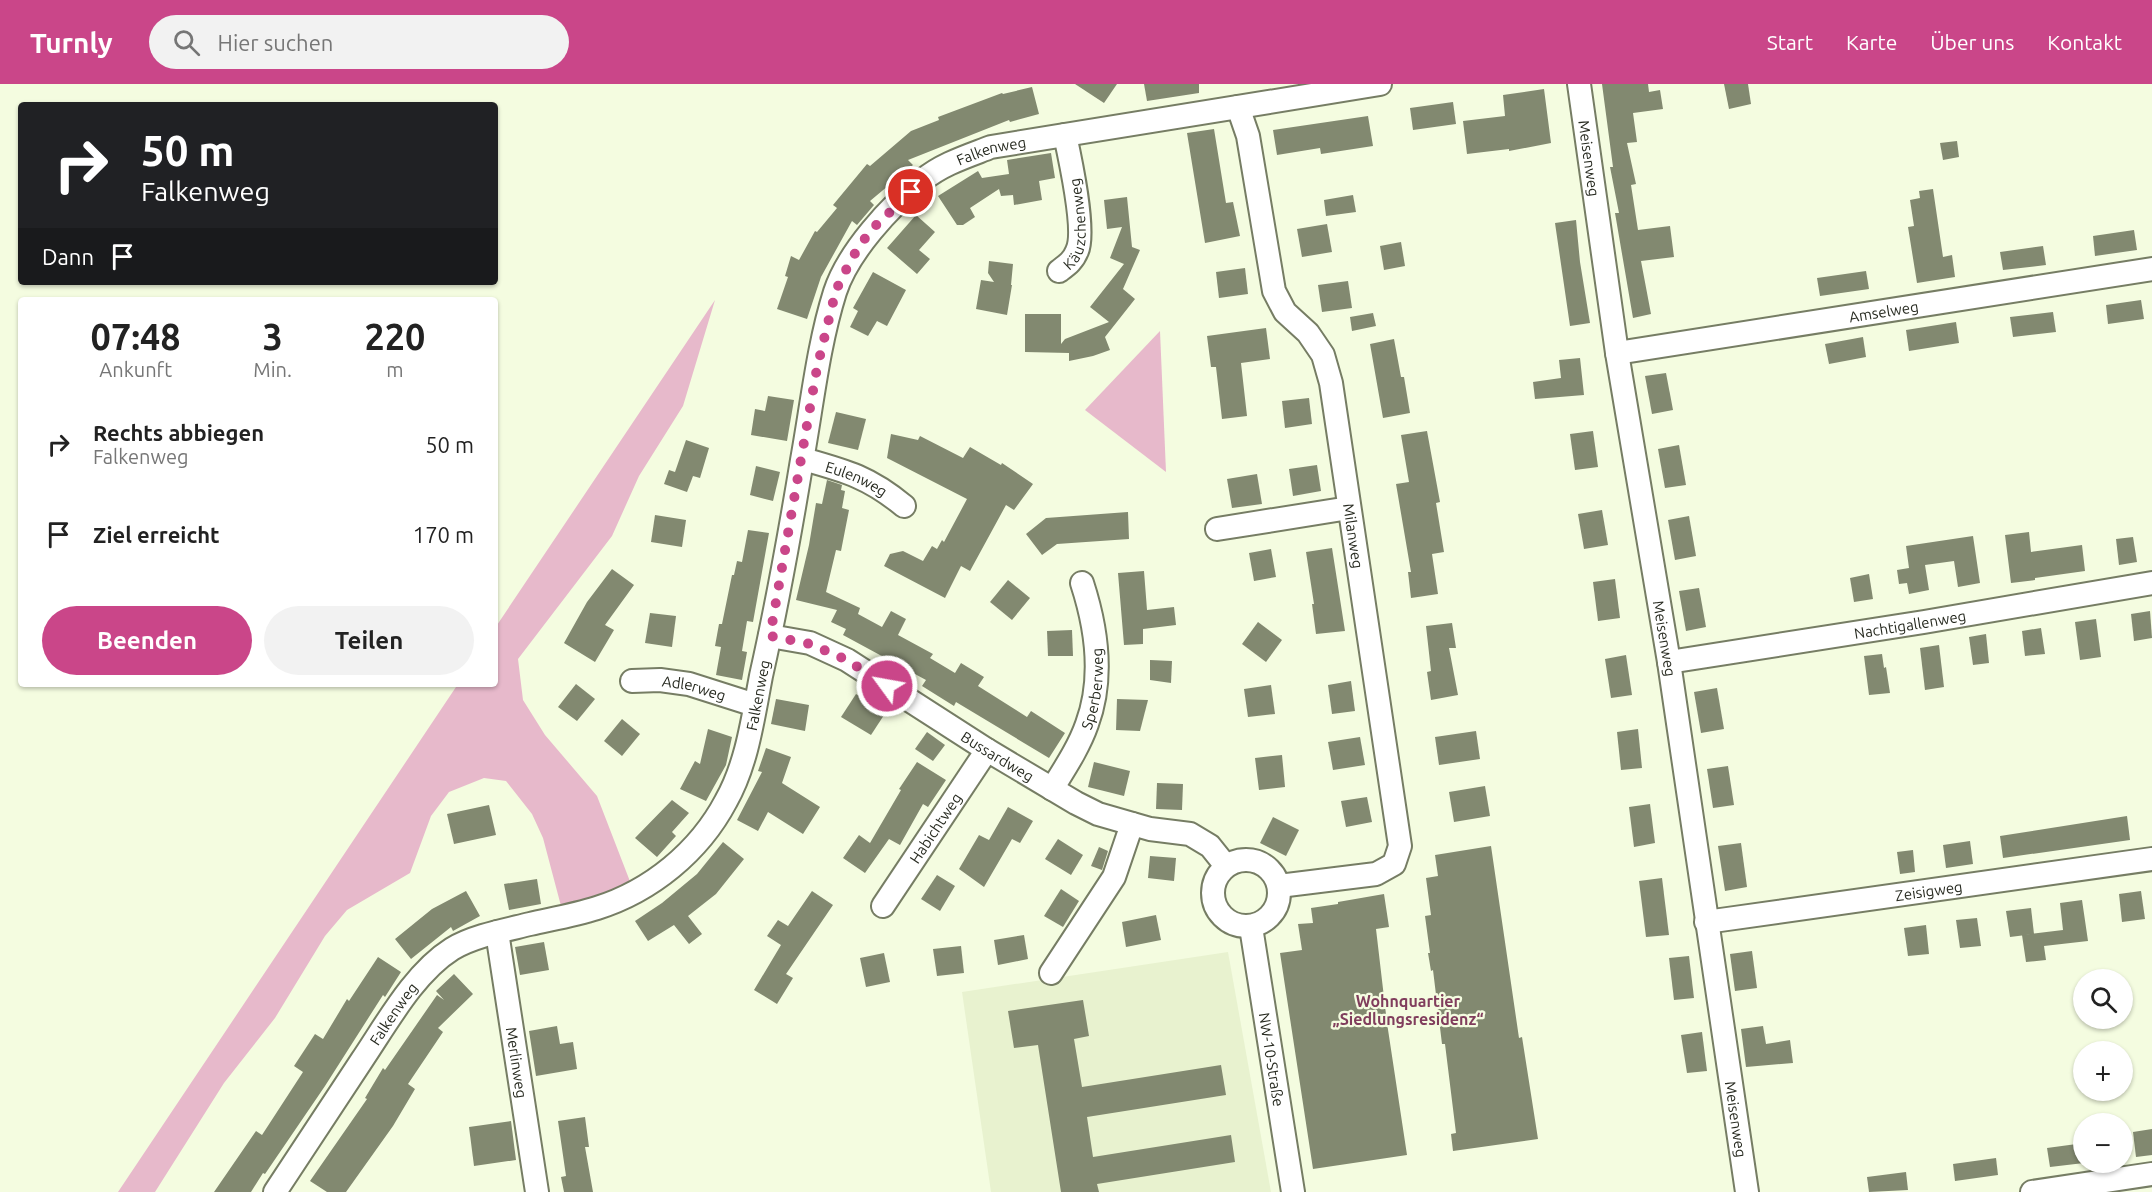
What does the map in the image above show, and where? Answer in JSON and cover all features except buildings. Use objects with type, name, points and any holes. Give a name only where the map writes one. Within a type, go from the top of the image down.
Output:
[{"type":"street","name":"Falkenweg","points":[[274,1192],[392,1015],[426,970],[454,948],[497,932],[598,908],[631,894],[662,876],[688,852],[711,826],[727,801],[741,769],[770,636],[817,368],[836,290],[852,258],[870,231],[924,179],[957,160],[991,147],[1380,84]]},
{"type":"street","name":"Meisenweg","points":[[1579,84],[1617,353],[1669,662],[1747,1192]]},
{"type":"street","name":"Milanweg","points":[[1238,107],[1248,136],[1274,291],[1286,312],[1308,333],[1323,355],[1331,383],[1400,846],[1394,864],[1376,874],[1279,886]]},
{"type":"street","name":"Käuzchenweg","points":[[1059,271],[1071,262],[1079,248],[1078,214],[1065,135]]},
{"type":"street","name":"Amselweg","points":[[1617,353],[2152,269]]},
{"type":"street","name":"Eulenweg","points":[[802,459],[857,475],[888,493],[904,506]]},
{"type":"street","points":[[1217,529],[1349,507]]},
{"type":"street","name":"Sperberweg","points":[[1052,789],[1088,723],[1093,701],[1097,670],[1096,640],[1091,612],[1082,583]]},
{"type":"street","name":"Nachtigallenweg","points":[[1669,662],[2152,583]]},
{"type":"street","name":"Bussardweg","points":[[770,636],[810,644],[847,660],[1052,789],[1098,814],[1150,830],[1190,834],[1210,846],[1226,866]]},
{"type":"street","name":"Adlerweg","points":[[632,681],[660,680],[689,684],[755,705]]},
{"type":"street","name":"Habichtweg","points":[[883,906],[987,750]]},
{"type":"street","points":[[1051,973],[1113,877],[1132,824]]},
{"type":"street","name":"Zeisigweg","points":[[1706,922],[2152,859]]},
{"type":"street","points":[[1251,860],[1263,865],[1273,874],[1279,886],[1279,900],[1273,913],[1263,922],[1251,927],[1236,926],[1223,919],[1214,906],[1212,892],[1216,878],[1226,866],[1238,861],[1251,860]]},
{"type":"street","name":"NW-10-Straße","points":[[1251,927],[1293,1192]]},
{"type":"street","name":"Merlinweg","points":[[497,932],[537,1192]]},
{"type":"street","points":[[2032,1192],[2152,1174]]},
{"type":"shaded area","points":[[715,300],[683,406],[639,476],[612,536],[518,659],[523,700],[545,735],[597,796],[631,884],[593,900],[561,906],[543,838],[532,814],[506,781],[484,778],[449,792],[431,816],[410,873],[347,910],[325,936],[275,1018],[224,1083],[155,1192],[118,1192],[456,687],[498,687],[498,624]]},
{"type":"shaded area","points":[[1160,331],[1166,472],[1085,410]]},
{"type":"shaded area","points":[[1228,952],[1271,1192],[991,1192],[962,992]]},
{"type":"district","name":"Wohnquartier „Siedlungsresidenz“","points":[[1408,1010]]},
{"type":"route","points":[[887,686],[847,660],[810,644],[770,636],[817,368],[836,290],[852,258],[870,231],[911,192]]}]
